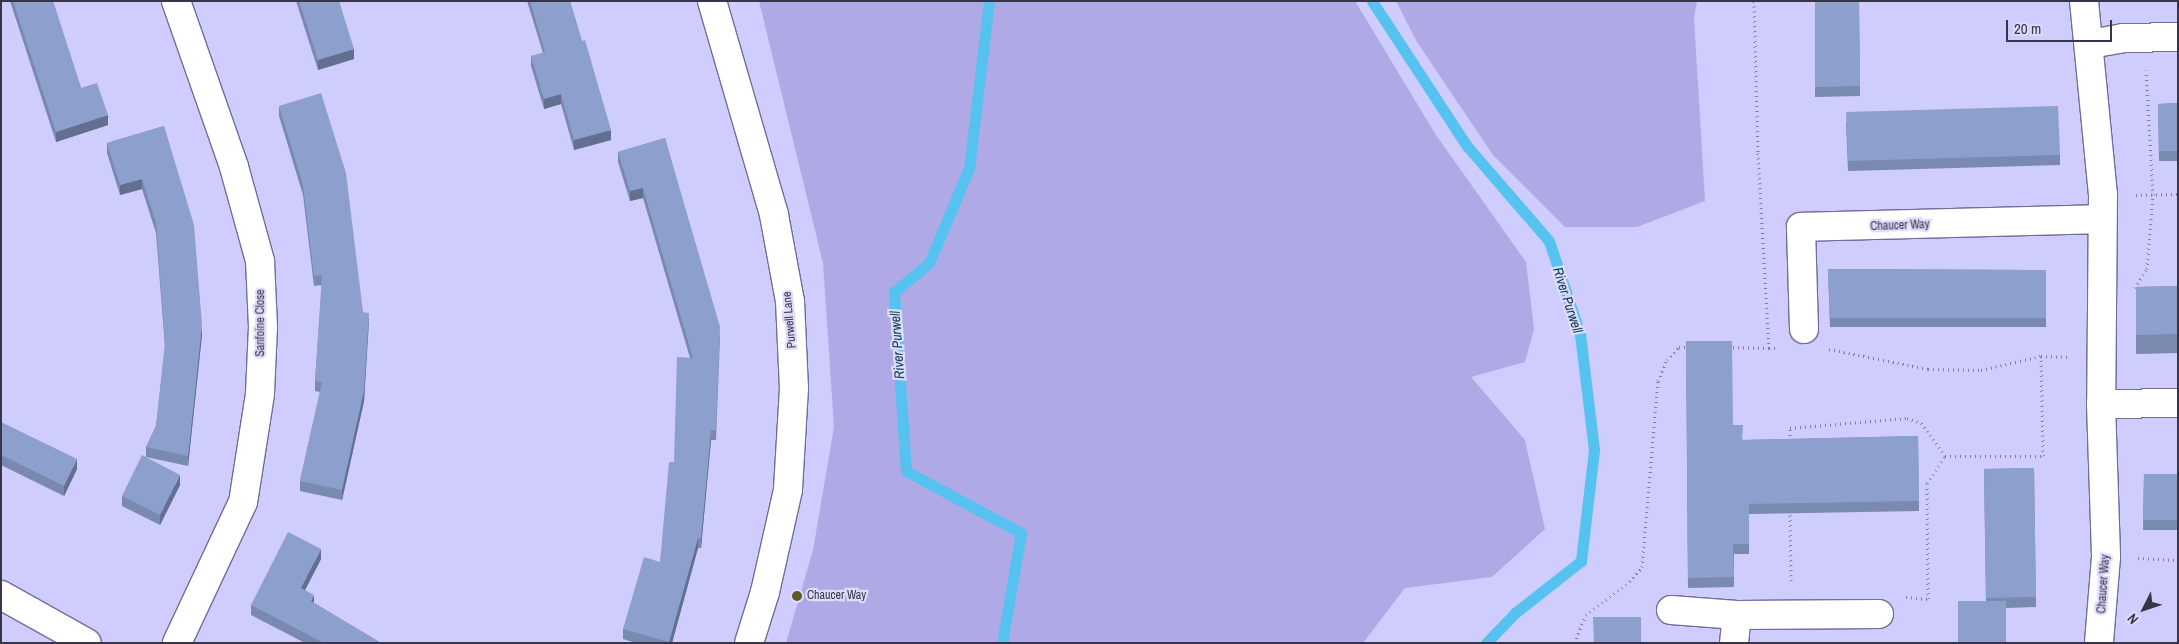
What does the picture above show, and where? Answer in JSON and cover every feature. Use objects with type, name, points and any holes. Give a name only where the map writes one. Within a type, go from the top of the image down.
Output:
[{"type":"street","name":"Sanfoine Close","points":[[176,1],[234,167],[260,260],[263,327],[260,394],[243,502],[177,643]]},
{"type":"street","name":"Purwell Lane","points":[[712,1],[774,215],[790,302],[794,388],[788,490],[765,592],[749,643]]},
{"type":"street","name":"Chaucer Way","points":[[2084,1],[2090,44],[2103,207],[2101,404],[2106,557],[2099,643]]},
{"type":"street","points":[[2090,44],[2144,37],[2178,37]]},
{"type":"street","name":"Chaucer Way","points":[[1796,339],[1801,227],[2103,207]]},
{"type":"street","points":[[2101,404],[2178,403]]},
{"type":"street","points":[[1,594],[87,643]]},
{"type":"street","points":[[1671,610],[1737,615],[1879,614]]},
{"type":"street","points":[[1734,643],[1737,615]]},
{"type":"path","points":[[1754,1],[1758,153],[1769,348]]},
{"type":"path","points":[[2144,37],[2153,195]]},
{"type":"path","points":[[2103,207],[2153,195],[2178,194]]},
{"type":"path","points":[[1719,347],[1769,348],[1796,339]]},
{"type":"path","points":[[1574,643],[1586,615],[1626,585],[1642,567],[1658,382],[1667,360],[1679,346],[1699,347]]},
{"type":"path","points":[[1827,348],[1928,369],[1981,370],[2042,356],[2101,358]]},
{"type":"path","points":[[1945,456],[2043,456],[2042,356]]},
{"type":"path","points":[[1790,447],[1790,428],[1907,418],[1921,423],[1945,456]]},
{"type":"path","points":[[1879,614],[1881,596],[1928,598],[1927,483],[1945,456]]},
{"type":"path","points":[[1790,506],[1791,615]]},
{"type":"path","points":[[2106,557],[2178,560]]},
{"type":"shaded area","points":[[759,1],[1355,1],[1436,135],[1526,262],[1534,329],[1525,362],[1471,377],[1525,440],[1545,529],[1492,577],[1405,588],[1363,643],[786,643],[813,550],[834,427],[823,263]]},
{"type":"shaded area","points":[[1396,1],[1697,1],[1694,18],[1705,201],[1637,227],[1565,227],[1493,155],[1417,42]]},
{"type":"building","points":[[13,1],[53,1],[81,88],[97,83],[108,115],[56,132]]},
{"type":"building","points":[[299,1],[339,1],[354,49],[318,60]]},
{"type":"building","points":[[530,1],[570,1],[582,41],[585,40],[611,130],[574,140],[561,94],[544,99],[531,56],[545,52]]},
{"type":"building","points":[[1815,1],[1859,1],[1860,86],[1815,87]]},
{"type":"building","points":[[321,93],[346,173],[363,312],[369,313],[364,391],[342,490],[300,481],[322,382],[315,381],[322,275],[314,276],[303,185],[279,106]]},
{"type":"building","points":[[2178,103],[2178,151],[2159,151],[2158,104]]},
{"type":"building","points":[[2058,106],[2060,155],[1848,161],[1846,112]]},
{"type":"building","points":[[164,126],[194,225],[202,325],[188,456],[146,447],[156,426],[165,343],[156,223],[142,179],[120,185],[107,143]]},
{"type":"building","points":[[665,138],[720,327],[716,430],[711,430],[701,538],[698,538],[669,642],[623,629],[644,557],[660,562],[669,462],[674,462],[677,357],[693,358],[643,188],[630,191],[618,152]]},
{"type":"building","points":[[1828,269],[2046,270],[2046,318],[1830,318]]},
{"type":"building","points":[[2178,286],[2178,334],[2136,335],[2136,287]]},
{"type":"building","points":[[1686,341],[1732,341],[1733,425],[1743,425],[1742,440],[1918,436],[1919,501],[1749,504],[1749,544],[1733,544],[1734,577],[1688,578]]},
{"type":"building","points":[[1,422],[77,459],[64,486],[1,455]]},
{"type":"building","points":[[142,455],[180,475],[160,515],[122,496]]},
{"type":"building","points":[[2034,468],[2036,597],[1986,598],[1984,469]]},
{"type":"building","points":[[2144,474],[2178,474],[2178,520],[2143,520]]},
{"type":"building","points":[[288,532],[321,549],[301,588],[314,595],[311,601],[381,643],[324,643],[251,605]]},
{"type":"building","points":[[1958,601],[2006,601],[2006,643],[1958,643]]},
{"type":"building","points":[[1593,617],[1641,617],[1641,643],[1594,643]]},
{"type":"waterway","name":"River Purwell","points":[[989,1],[969,168],[929,263],[894,292],[906,471],[1021,533],[1002,643]]},
{"type":"waterway","name":"River Purwell","points":[[1372,1],[1467,146],[1549,241],[1580,334],[1594,450],[1581,561],[1515,613],[1486,643]]},
{"type":"place","name":"Chaucer Way","points":[[797,596]]}]
